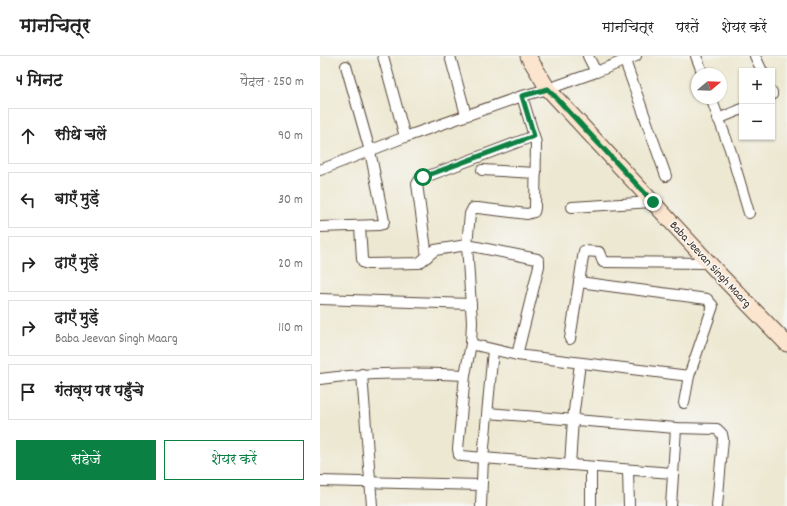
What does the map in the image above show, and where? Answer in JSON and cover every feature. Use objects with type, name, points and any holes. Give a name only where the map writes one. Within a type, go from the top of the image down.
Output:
[{"type":"street","points":[[383,56],[405,137]]},
{"type":"street","points":[[450,56],[466,114]]},
{"type":"street","name":"Baba Jeevan Singh Maarg","points":[[528,56],[548,89],[787,344]]},
{"type":"street","points":[[588,56],[596,72]]},
{"type":"street","points":[[320,170],[466,114],[548,89],[636,56]]},
{"type":"street","points":[[696,56],[701,68]]},
{"type":"street","points":[[755,56],[761,68]]},
{"type":"street","points":[[625,61],[666,176]]},
{"type":"street","points":[[320,227],[379,225],[383,224],[384,221],[370,151],[346,66]]},
{"type":"street","points":[[522,96],[534,136],[536,152],[535,208],[534,212],[527,214],[474,208],[470,214],[467,246],[471,304],[471,344],[465,375],[458,452],[459,455],[672,473]]},
{"type":"street","points":[[713,104],[730,149],[748,213]]},
{"type":"street","points":[[718,119],[739,110]]},
{"type":"street","points":[[427,256],[418,184],[420,178],[534,136]]},
{"type":"street","points":[[482,170],[536,173]]},
{"type":"street","points":[[572,207],[653,202]]},
{"type":"street","points":[[360,226],[362,256],[364,263],[368,264],[419,263],[436,250],[467,246],[536,259],[539,262],[539,266],[517,355]]},
{"type":"street","points":[[570,339],[584,250],[599,252],[603,262],[710,263]]},
{"type":"street","points":[[579,282],[707,299],[713,306],[689,376],[684,403]]},
{"type":"street","points":[[320,299],[471,304]]},
{"type":"street","points":[[471,344],[517,355],[689,376]]},
{"type":"street","points":[[480,506],[482,458],[494,350]]},
{"type":"street","points":[[570,465],[572,419],[580,363]]},
{"type":"street","points":[[320,379],[362,374],[402,373],[465,375]]},
{"type":"street","points":[[362,374],[372,506]]},
{"type":"street","points":[[488,413],[676,428],[717,429],[722,434],[723,439],[717,506]]},
{"type":"street","points":[[672,506],[672,473],[676,428]]},
{"type":"street","points":[[591,467],[591,506]]},
{"type":"street","points":[[628,470],[628,506]]},
{"type":"street","points":[[320,481],[481,485]]},
{"type":"route","points":[[423,177],[476,159],[534,136],[522,96],[548,89],[653,202]]}]
